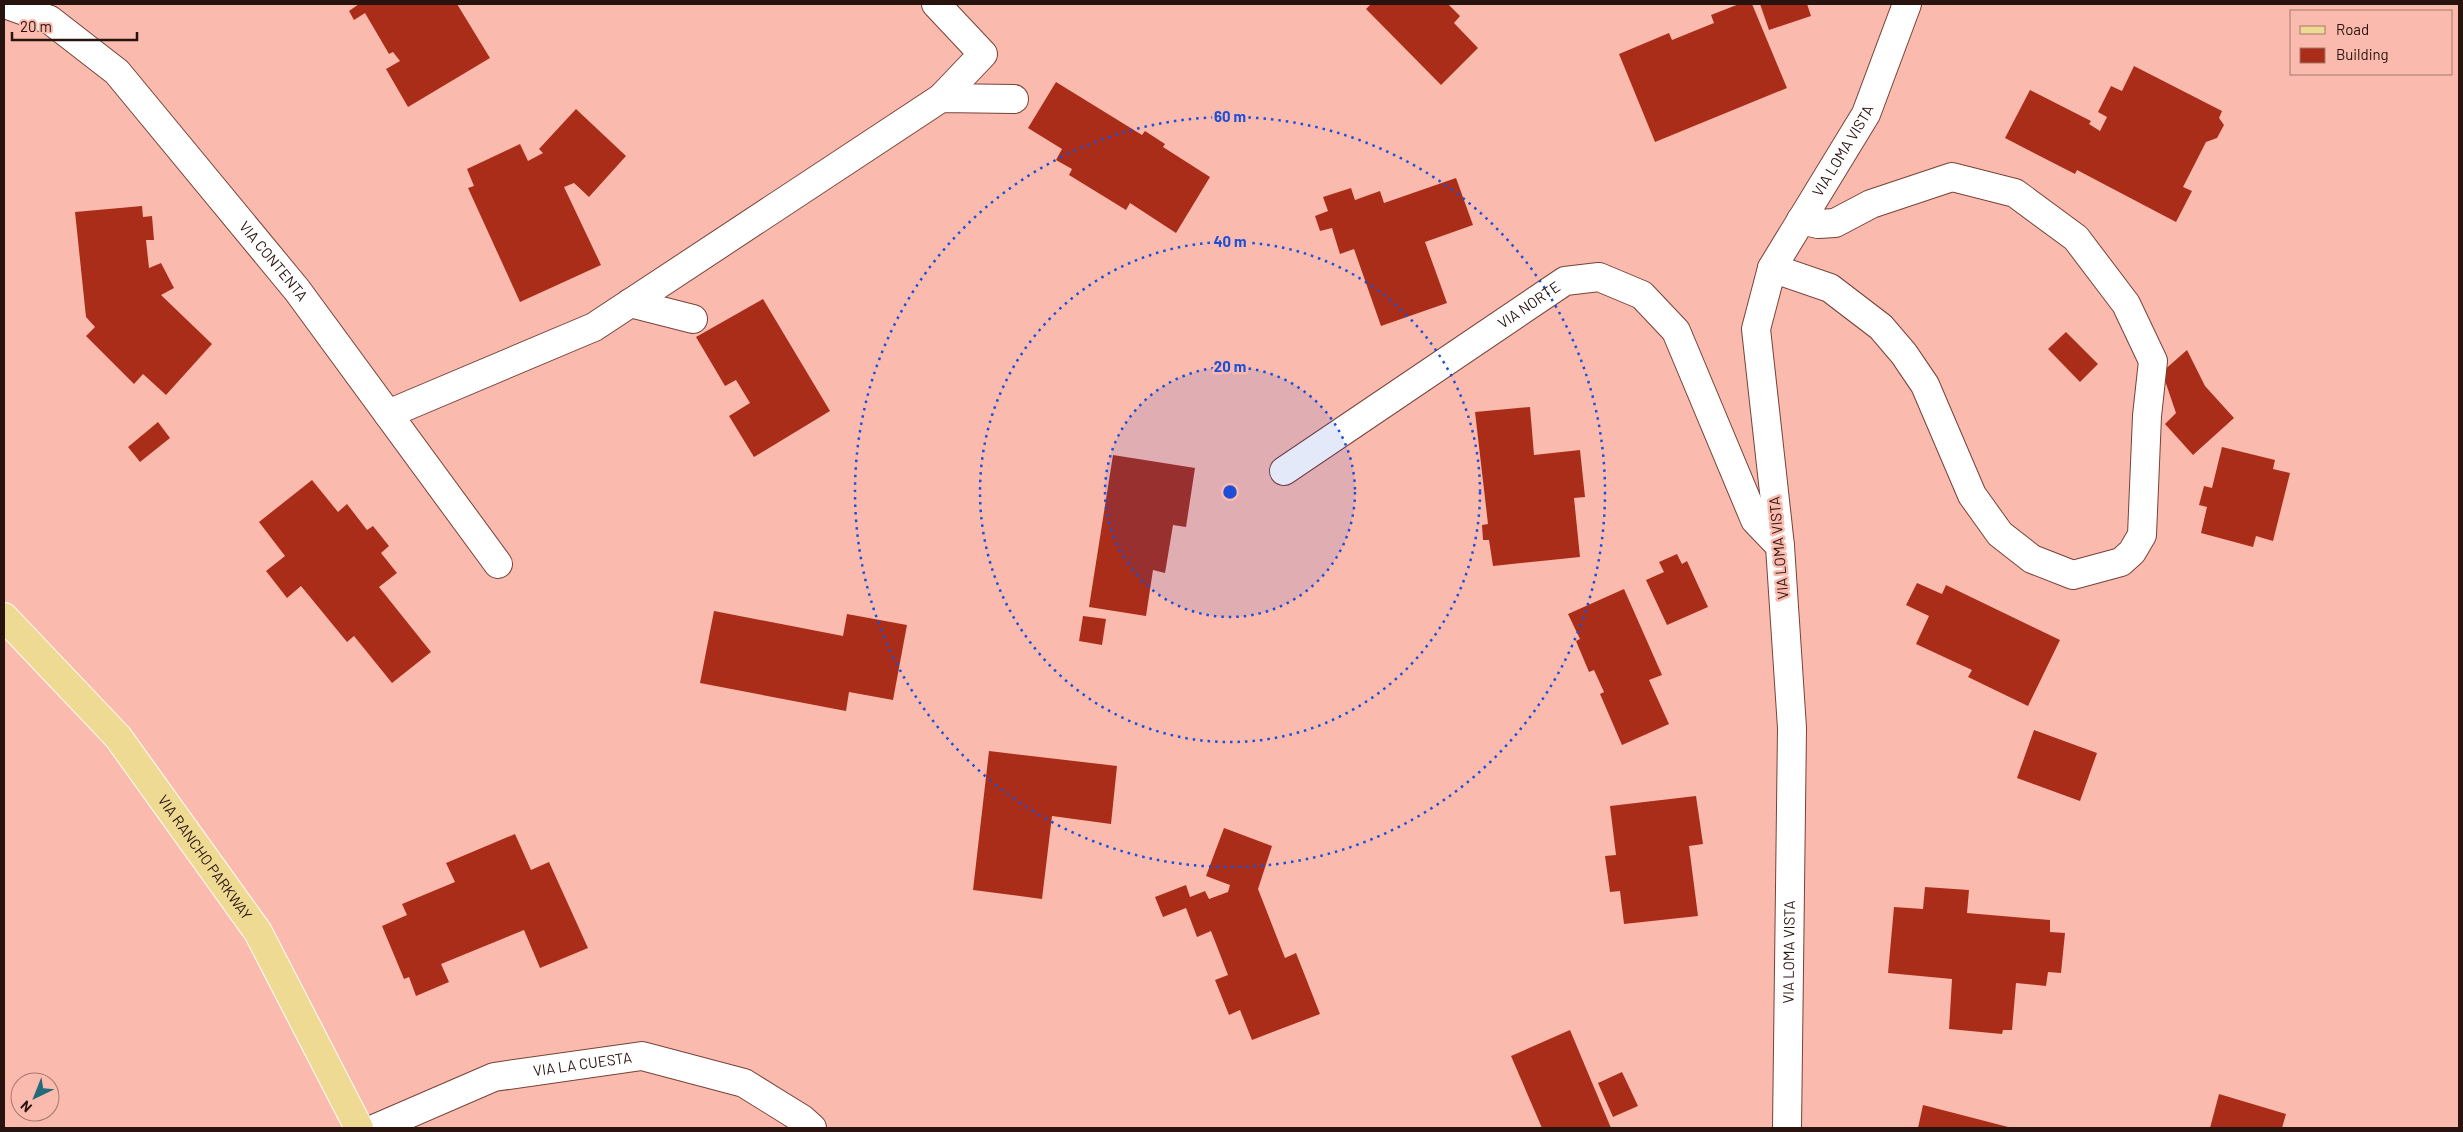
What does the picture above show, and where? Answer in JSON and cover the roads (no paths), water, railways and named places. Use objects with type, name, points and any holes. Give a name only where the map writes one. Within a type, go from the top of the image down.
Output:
[{"type":"main road","name":"VIA RANCHO PARKWAY","points":[[4,618],[118,737],[258,932],[359,1128]]},
{"type":"street","name":"VIA CONTENTA","points":[[5,4],[50,20],[117,72],[297,290],[498,564]]},
{"type":"street","points":[[388,414],[594,327],[941,98],[983,54],[936,4]]},
{"type":"street","name":"VIA LOMA VISTA","points":[[1787,1128],[1792,728],[1780,546],[1756,329],[1772,268],[1866,114],[1904,7]]},
{"type":"street","points":[[941,98],[1014,99]]},
{"type":"street","points":[[1772,268],[1830,288],[1881,327],[1904,354],[1925,385],[1972,495],[2000,534],[2032,559],[2072,575],[2121,562],[2132,552],[2142,535],[2147,416],[2153,361],[2126,304],[2076,238],[2015,194],[1952,177],[1871,204],[1834,223],[1818,224],[1801,220]]},
{"type":"street","name":"VIA NORTE","points":[[1284,471],[1565,281],[1599,277],[1642,295],[1676,331],[1755,520],[1780,546]]},
{"type":"street","points":[[630,303],[693,319]]},
{"type":"street","name":"VIA LA CUESTA","points":[[376,1128],[494,1077],[642,1056],[744,1083],[802,1119],[812,1128]]}]
